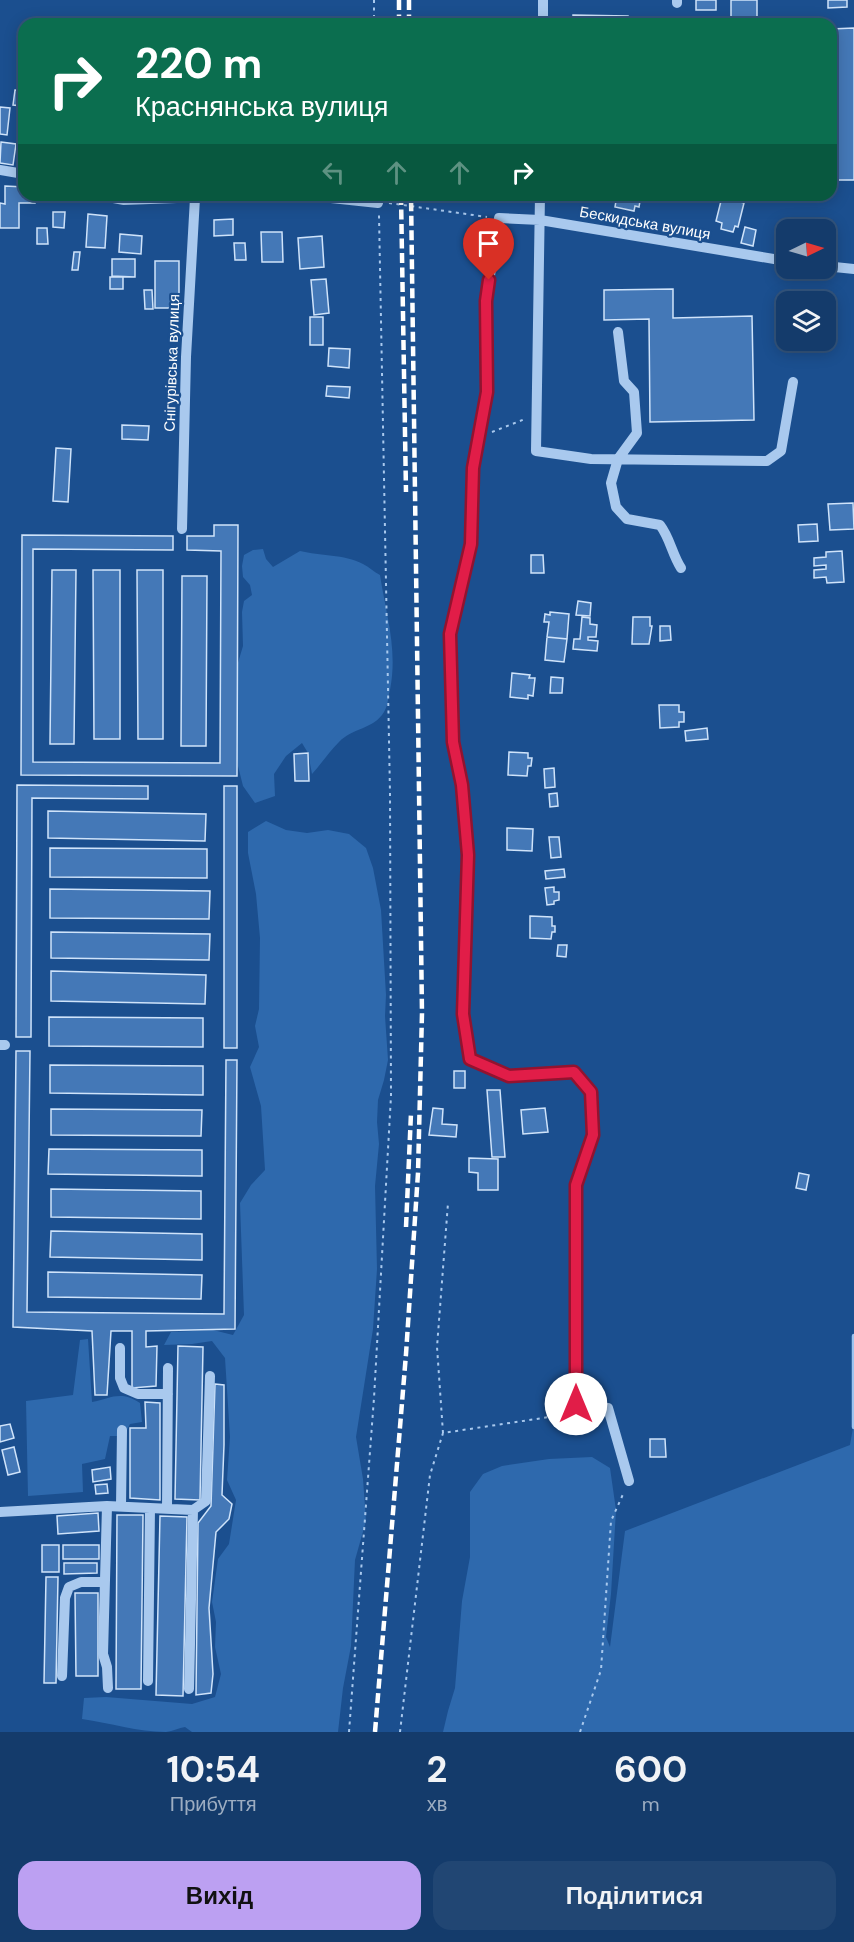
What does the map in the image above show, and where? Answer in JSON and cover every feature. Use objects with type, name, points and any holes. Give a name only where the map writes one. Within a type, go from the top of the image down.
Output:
[{"type":"street","points":[[543,0],[543,18]]},
{"type":"street","points":[[0,170],[18,173]]},
{"type":"street","name":"Снігурівська вулиця","points":[[182,529],[186,357],[195,201]]},
{"type":"street","points":[[359,201],[378,203]]},
{"type":"street","points":[[540,201],[536,451],[591,459],[767,461],[781,451],[793,382]]},
{"type":"street","points":[[499,218],[486,301],[487,392],[473,468],[471,544],[450,634],[453,742],[462,785],[468,855],[463,1014],[470,1059],[509,1076],[574,1072],[591,1092],[593,1135],[576,1185],[576,1404],[589,1409],[608,1408],[629,1481]]},
{"type":"street","name":"Бескидська вулиця","points":[[499,218],[540,220],[776,259]]},
{"type":"street","points":[[836,267],[854,269]]},
{"type":"street","points":[[618,332],[624,381],[634,392],[638,433],[618,459],[611,483],[616,507],[627,519],[660,525],[668,535],[675,559],[681,568]]},
{"type":"street","points":[[120,1348],[120,1378],[124,1388],[138,1394],[168,1394]]},
{"type":"street","points":[[166,1509],[168,1368]]},
{"type":"street","points":[[0,1512],[106,1506],[193,1510],[206,1502],[210,1376]]},
{"type":"street","points":[[121,1506],[122,1430]]},
{"type":"street","points":[[106,1506],[103,1654],[107,1667],[108,1688]]},
{"type":"street","points":[[148,1681],[150,1508]]},
{"type":"street","points":[[189,1689],[193,1510]]},
{"type":"street","points":[[62,1676],[65,1598],[69,1587],[81,1582],[104,1582]]},
{"type":"path","points":[[374,0],[374,18]]},
{"type":"path","points":[[349,1732],[374,1398],[391,1096],[390,781],[378,203],[402,204],[499,218]]},
{"type":"path","points":[[479,437],[536,414]]},
{"type":"path","points":[[400,1732],[430,1475],[443,1432],[437,1347],[448,1203]]},
{"type":"path","points":[[443,1432],[556,1416],[576,1404]]},
{"type":"path","points":[[580,1732],[601,1670],[611,1521],[629,1481]]},
{"type":"shaded area","points":[[263,549],[266,559],[273,567],[300,551],[348,558],[380,575],[393,660],[387,704],[380,718],[344,737],[312,774],[308,753],[302,743],[286,756],[274,774],[275,796],[255,803],[243,786],[235,745],[237,666],[243,646],[244,601],[252,595],[250,585],[243,577],[244,555],[253,550]]},
{"type":"shaded area","points":[[266,821],[286,830],[307,833],[328,830],[349,834],[366,848],[373,868],[381,910],[388,1060],[378,1100],[379,1144],[375,1186],[377,1269],[373,1329],[356,1437],[363,1479],[366,1521],[355,1560],[351,1646],[338,1732],[192,1732],[185,1727],[166,1732],[145,1731],[82,1719],[84,1698],[106,1697],[192,1704],[215,1697],[221,1674],[215,1647],[216,1622],[212,1602],[218,1559],[229,1544],[236,1500],[227,1480],[230,1437],[225,1358],[212,1341],[164,1345],[171,1332],[213,1330],[233,1335],[244,1315],[240,1203],[251,1185],[265,1170],[261,1106],[250,1067],[259,1047],[255,1026],[259,1009],[260,938],[256,894],[248,853],[248,832]]},
{"type":"shaded area","points":[[88,1339],[92,1402],[116,1396],[133,1399],[140,1403],[142,1422],[130,1424],[124,1436],[110,1436],[105,1459],[82,1464],[83,1492],[28,1496],[26,1401],[73,1395],[80,1340]]},
{"type":"shaded area","points":[[854,1422],[854,1732],[443,1732],[455,1688],[462,1601],[470,1557],[470,1492],[483,1474],[502,1466],[549,1459],[592,1457],[610,1468],[616,1510],[606,1637],[610,1647],[625,1531],[850,1445]]},
{"type":"building","points":[[696,0],[716,0],[716,10],[696,10]]},
{"type":"building","points":[[731,0],[757,0],[757,18],[731,18]]},
{"type":"building","points":[[828,0],[847,0],[847,7],[828,8]]},
{"type":"building","points":[[573,15],[628,16],[628,18],[573,18]]},
{"type":"building","points":[[854,28],[854,180],[837,180],[837,29]]},
{"type":"building","points":[[15,90],[18,90],[18,106],[13,105]]},
{"type":"building","points":[[0,107],[10,108],[7,135],[0,134]]},
{"type":"building","points":[[1,142],[16,144],[13,165],[0,163]]},
{"type":"building","points":[[5,186],[18,187],[18,201],[35,201],[35,203],[19,203],[19,228],[0,228],[0,203],[5,204]]},
{"type":"building","points":[[616,201],[640,201],[639,207],[635,206],[634,211],[615,207]]},
{"type":"building","points":[[721,201],[744,203],[738,227],[735,226],[733,232],[721,229],[722,223],[716,221]]},
{"type":"building","points":[[53,212],[65,212],[64,228],[53,227]]},
{"type":"building","points":[[88,214],[107,216],[105,248],[86,247]]},
{"type":"building","points":[[233,219],[233,235],[214,236],[214,220]]},
{"type":"building","points":[[745,227],[756,230],[753,246],[741,243]]},
{"type":"building","points":[[37,228],[47,228],[48,244],[37,244]]},
{"type":"building","points":[[261,232],[282,232],[283,262],[262,262]]},
{"type":"building","points":[[120,234],[142,236],[141,254],[119,252]]},
{"type":"building","points":[[322,236],[324,267],[300,269],[298,238]]},
{"type":"building","points":[[234,243],[245,243],[246,260],[235,260]]},
{"type":"building","points":[[74,252],[80,252],[78,270],[72,270]]},
{"type":"building","points":[[112,259],[135,259],[135,277],[112,276]]},
{"type":"building","points":[[155,261],[179,261],[179,308],[155,308]]},
{"type":"building","points":[[110,277],[123,277],[123,289],[110,289]]},
{"type":"building","points":[[326,279],[329,313],[314,315],[311,280]]},
{"type":"building","points":[[673,289],[673,318],[752,316],[754,420],[650,422],[649,319],[604,320],[604,290]]},
{"type":"building","points":[[144,290],[152,290],[153,309],[145,309]]},
{"type":"building","points":[[310,317],[323,317],[323,345],[310,345]]},
{"type":"building","points":[[329,348],[350,349],[349,368],[328,366]]},
{"type":"building","points":[[327,386],[350,387],[349,398],[326,396]]},
{"type":"building","points":[[122,425],[149,426],[148,440],[122,439]]},
{"type":"building","points":[[56,448],[71,449],[68,502],[53,501]]},
{"type":"building","points":[[853,503],[854,529],[830,530],[828,504]]},
{"type":"building","points":[[817,524],[818,541],[799,542],[798,525]]},
{"type":"building","points":[[214,525],[238,525],[237,776],[21,775],[22,535],[173,536],[173,550],[33,549],[33,762],[220,763],[221,551],[187,550],[187,536],[214,536]]},
{"type":"building","points":[[842,551],[844,582],[827,583],[826,577],[814,578],[814,570],[826,569],[826,565],[814,566],[814,558],[826,557],[826,552]]},
{"type":"building","points":[[531,555],[543,555],[544,573],[531,573]]},
{"type":"building","points":[[52,570],[76,570],[74,744],[50,744]]},
{"type":"building","points":[[93,570],[120,570],[120,739],[94,739]]},
{"type":"building","points":[[137,570],[163,570],[163,739],[138,739]]},
{"type":"building","points":[[182,576],[207,576],[206,746],[181,746]]},
{"type":"building","points":[[578,601],[591,603],[590,616],[576,615]]},
{"type":"building","points":[[550,612],[569,614],[567,639],[547,637],[549,622],[544,622],[545,614],[550,615]]},
{"type":"building","points":[[582,617],[590,618],[590,624],[597,625],[596,637],[588,637],[588,640],[598,641],[597,651],[573,649],[574,639],[580,639]]},
{"type":"building","points":[[633,617],[650,617],[650,626],[652,626],[649,644],[632,644]]},
{"type":"building","points":[[660,626],[670,626],[671,640],[660,641]]},
{"type":"building","points":[[547,637],[567,639],[564,662],[545,660]]},
{"type":"building","points":[[512,673],[530,675],[529,678],[535,678],[533,696],[528,695],[528,699],[510,697]]},
{"type":"building","points":[[551,677],[563,678],[562,693],[550,693]]},
{"type":"building","points":[[659,705],[679,705],[679,712],[684,712],[684,722],[679,722],[679,727],[660,728]]},
{"type":"building","points":[[707,728],[708,739],[686,741],[685,731]]},
{"type":"building","points":[[509,752],[528,753],[528,758],[532,758],[527,776],[508,775]]},
{"type":"building","points":[[308,753],[309,781],[295,781],[294,754]]},
{"type":"building","points":[[554,768],[555,787],[545,788],[544,769]]},
{"type":"building","points":[[17,785],[148,786],[148,799],[32,798],[31,1037],[16,1037]]},
{"type":"building","points":[[224,786],[237,786],[237,1048],[224,1048]]},
{"type":"building","points":[[557,793],[558,806],[550,807],[549,794]]},
{"type":"building","points":[[48,811],[206,814],[205,841],[48,838]]},
{"type":"building","points":[[507,828],[533,829],[532,851],[507,850]]},
{"type":"building","points":[[549,837],[559,837],[561,857],[551,858]]},
{"type":"building","points":[[50,848],[207,849],[207,878],[50,877]]},
{"type":"building","points":[[564,869],[565,877],[546,879],[545,871]]},
{"type":"building","points":[[554,887],[554,892],[559,892],[559,900],[547,905],[545,888]]},
{"type":"building","points":[[50,889],[210,891],[209,919],[50,918]]},
{"type":"building","points":[[530,916],[552,917],[555,932],[552,932],[551,939],[530,938]]},
{"type":"building","points":[[51,932],[210,934],[209,960],[51,958]]},
{"type":"building","points":[[558,945],[567,945],[566,957],[557,956]]},
{"type":"building","points":[[51,971],[206,975],[205,1004],[51,1001]]},
{"type":"building","points":[[49,1017],[203,1018],[203,1047],[49,1046]]},
{"type":"building","points":[[16,1051],[30,1051],[27,1312],[224,1314],[226,1060],[237,1060],[235,1329],[146,1331],[146,1347],[157,1346],[156,1386],[132,1388],[132,1331],[111,1331],[107,1395],[95,1395],[92,1331],[13,1327]]},
{"type":"building","points":[[50,1065],[203,1066],[203,1095],[50,1093]]},
{"type":"building","points":[[454,1071],[465,1071],[465,1088],[454,1088]]},
{"type":"building","points":[[487,1090],[500,1090],[505,1157],[492,1157]]},
{"type":"building","points":[[433,1108],[443,1109],[442,1124],[457,1125],[456,1137],[429,1135]]},
{"type":"building","points":[[545,1108],[548,1132],[523,1134],[521,1110]]},
{"type":"building","points":[[51,1109],[202,1110],[201,1136],[51,1135]]},
{"type":"building","points":[[49,1149],[202,1150],[202,1176],[48,1174]]},
{"type":"building","points":[[469,1158],[498,1159],[498,1190],[478,1190],[478,1173],[469,1172]]},
{"type":"building","points":[[799,1173],[809,1175],[806,1190],[796,1188]]},
{"type":"building","points":[[51,1189],[201,1191],[201,1219],[51,1217]]},
{"type":"building","points":[[51,1231],[202,1234],[202,1260],[50,1257]]},
{"type":"building","points":[[48,1272],[202,1275],[201,1299],[48,1297]]},
{"type":"building","points":[[178,1346],[203,1347],[200,1500],[175,1499]]},
{"type":"building","points":[[215,1384],[224,1385],[222,1495],[232,1504],[229,1519],[216,1532],[209,1608],[213,1674],[211,1693],[196,1695],[198,1523],[211,1506]]},
{"type":"building","points":[[145,1402],[160,1403],[160,1500],[130,1498],[130,1428],[146,1428]]},
{"type":"building","points":[[10,1424],[14,1438],[0,1442],[0,1426]]},
{"type":"building","points":[[650,1439],[665,1439],[666,1457],[650,1457]]},
{"type":"building","points":[[14,1447],[20,1472],[8,1475],[2,1450]]},
{"type":"building","points":[[110,1467],[111,1479],[93,1482],[92,1470]]},
{"type":"building","points":[[107,1484],[108,1493],[96,1494],[95,1485]]},
{"type":"building","points":[[98,1513],[99,1531],[58,1534],[57,1516]]},
{"type":"building","points":[[117,1515],[143,1515],[141,1689],[116,1689]]},
{"type":"building","points":[[160,1516],[187,1517],[183,1696],[156,1695]]},
{"type":"building","points":[[42,1545],[59,1545],[59,1572],[42,1572]]},
{"type":"building","points":[[63,1545],[99,1545],[99,1559],[63,1559]]},
{"type":"building","points":[[64,1563],[97,1563],[97,1573],[64,1574]]},
{"type":"building","points":[[46,1577],[58,1577],[56,1683],[44,1683]]},
{"type":"building","points":[[75,1593],[98,1593],[98,1676],[76,1676]]},
{"type":"waterway","points":[[854,1336],[854,1427]]},
{"type":"railway","points":[[399,0],[399,18]]},
{"type":"railway","points":[[409,0],[409,18]]},
{"type":"railway","points":[[401,201],[406,492]]},
{"type":"railway","points":[[375,1732],[406,1354],[418,1173],[422,1013],[411,201]]},
{"type":"railway","points":[[406,1227],[411,1113]]},
{"type":"route","points":[[489,280],[486,301],[487,392],[473,468],[471,544],[450,634],[453,742],[462,785],[468,855],[463,1014],[470,1059],[509,1076],[574,1072],[591,1092],[593,1135],[576,1185],[576,1404]]}]
